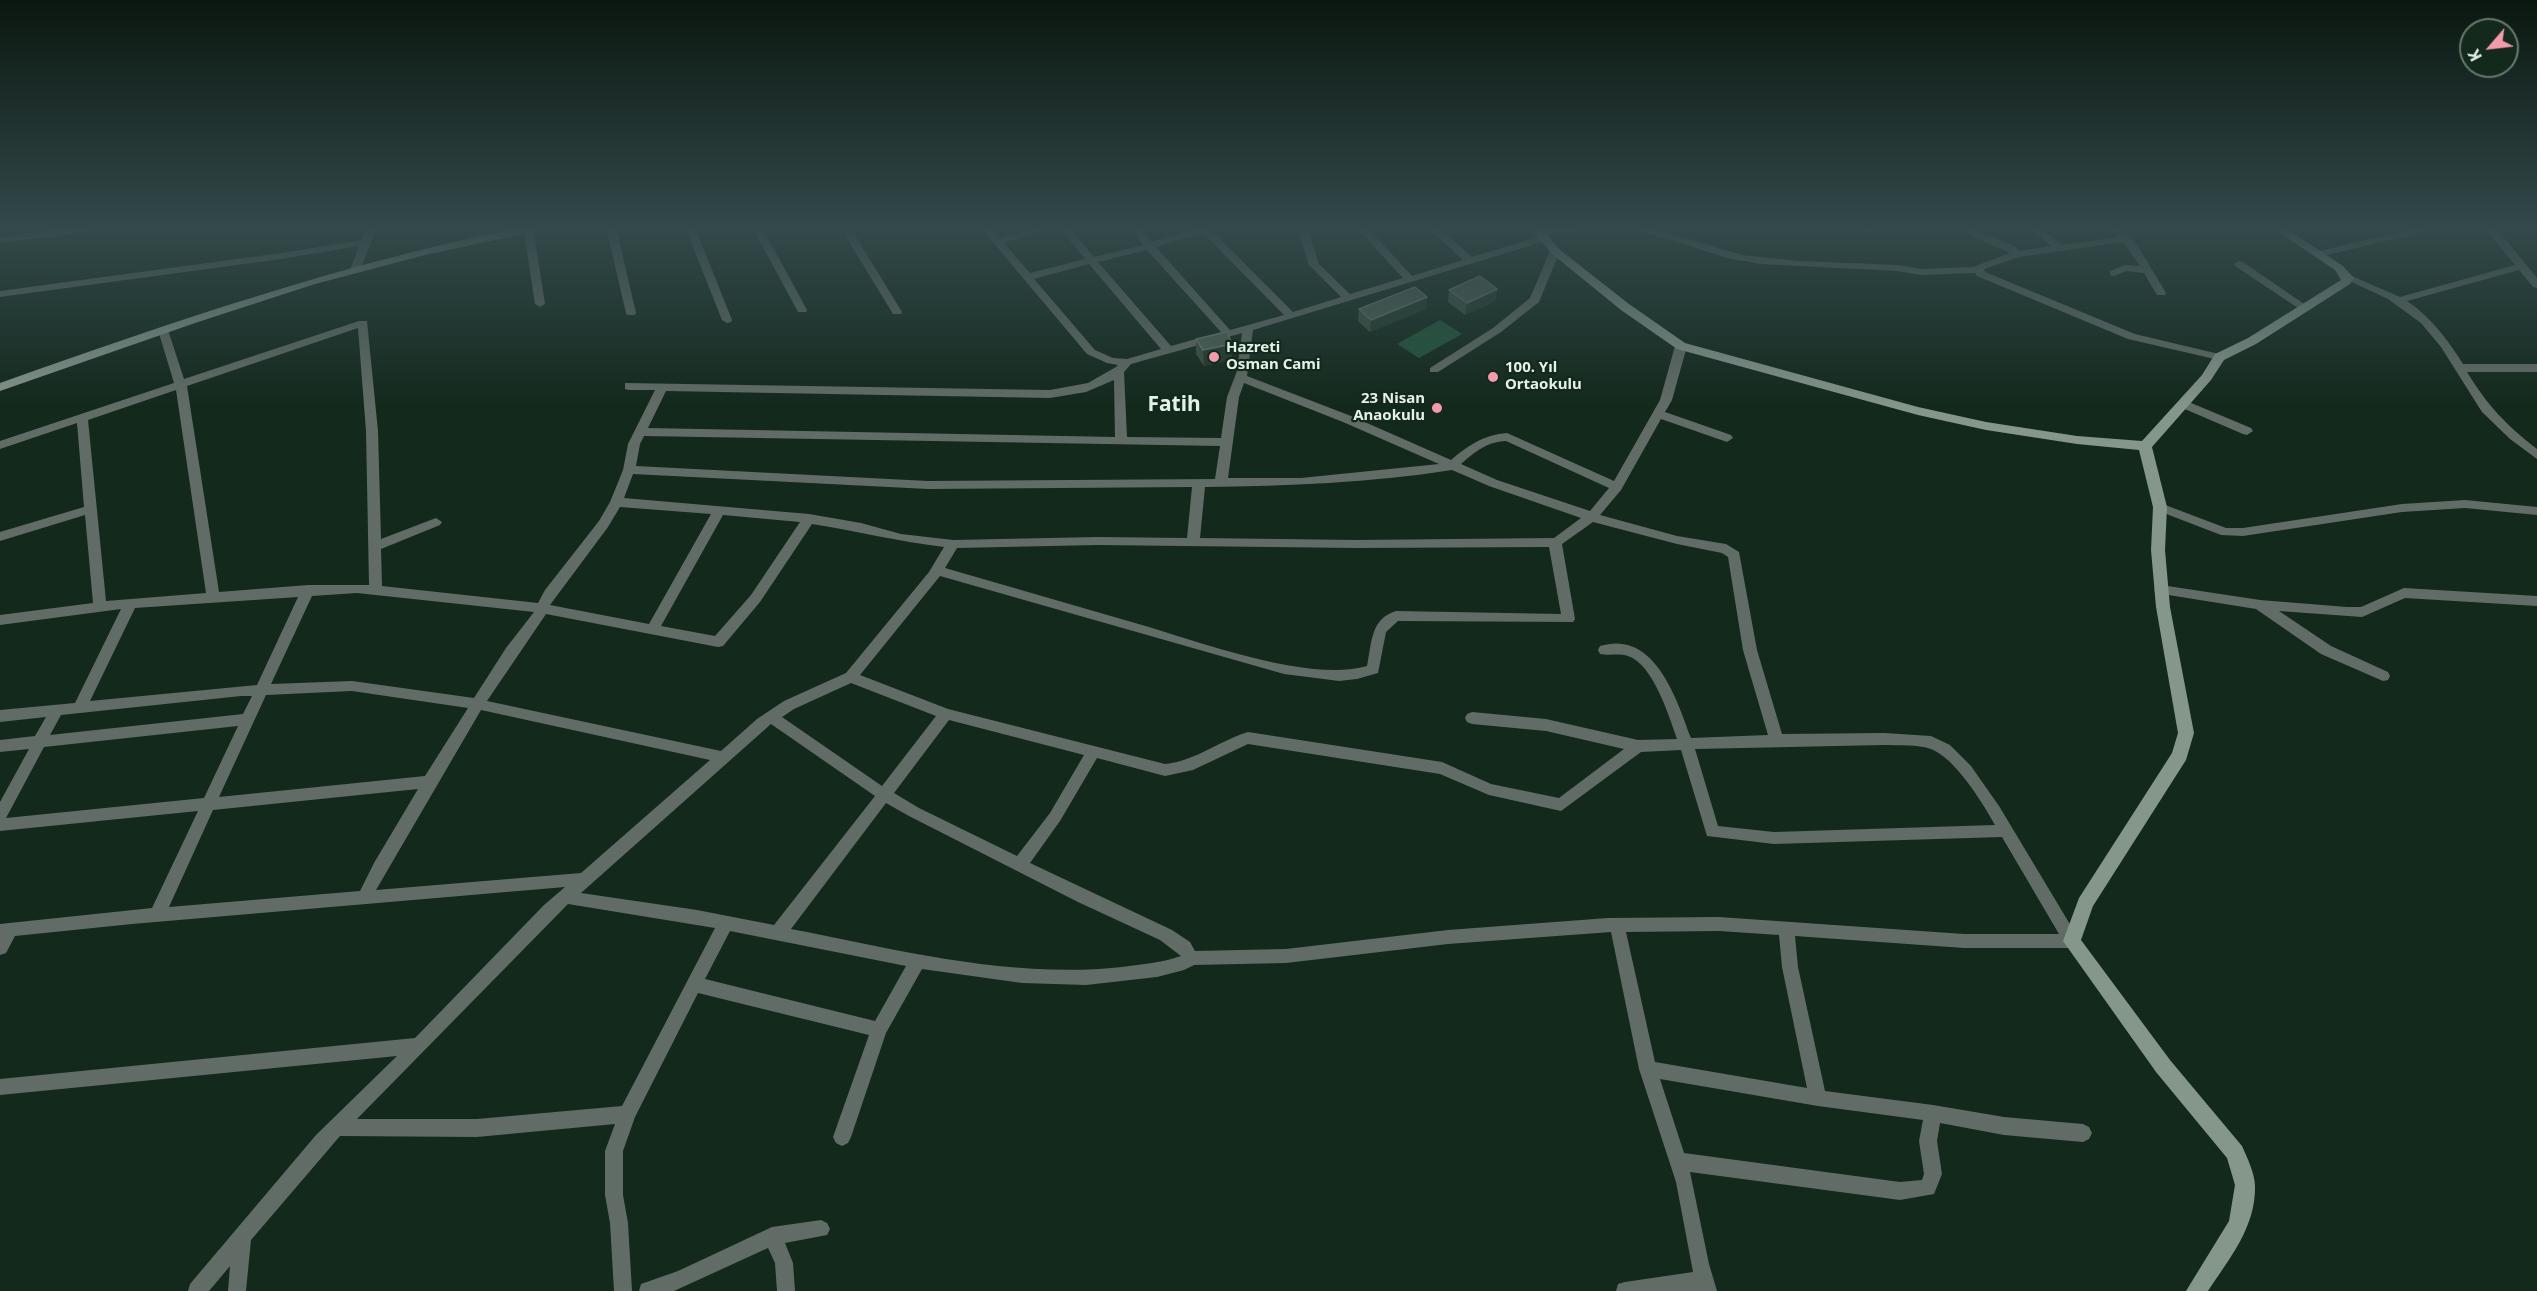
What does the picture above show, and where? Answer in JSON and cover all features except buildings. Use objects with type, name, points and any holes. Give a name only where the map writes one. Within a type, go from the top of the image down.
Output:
[{"type":"street","points":[[0,294],[50,287]]},
{"type":"street","points":[[0,387],[163,330],[300,287]]},
{"type":"street","points":[[538,287],[540,304]]},
{"type":"street","points":[[625,287],[631,313]]},
{"type":"street","points":[[714,287],[727,320]]},
{"type":"street","points":[[790,287],[802,310]]},
{"type":"street","points":[[882,287],[897,312]]},
{"type":"street","points":[[1037,287],[1091,352],[1100,358],[1127,362],[1383,287]]},
{"type":"street","points":[[1114,287],[1168,350]]},
{"type":"street","points":[[1186,287],[1228,334]]},
{"type":"street","points":[[1264,287],[1290,316]]},
{"type":"street","points":[[1337,287],[1348,298]]},
{"type":"street","points":[[1434,370],[1497,330],[1535,300],[1540,287]]},
{"type":"street","points":[[1600,287],[1624,307],[1681,346],[1918,411],[1986,426],[2076,440],[2145,446]]},
{"type":"street","points":[[2013,287],[2132,337],[2219,357]]},
{"type":"street","points":[[2157,287],[2161,293]]},
{"type":"street","points":[[2273,287],[2304,308]]},
{"type":"street","points":[[2145,446],[2207,377],[2219,357],[2252,341],[2338,287]]},
{"type":"street","points":[[2369,287],[2399,300],[2420,316],[2445,342],[2480,402],[2495,420],[2537,455]]},
{"type":"street","points":[[2399,300],[2445,287]]},
{"type":"street","points":[[0,445],[363,323],[372,431],[376,589]]},
{"type":"street","points":[[1221,482],[1233,398],[1240,377],[1248,328]]},
{"type":"street","points":[[163,330],[181,386],[213,597]]},
{"type":"street","points":[[616,502],[809,518],[861,527],[901,538],[953,544],[1097,541],[1534,544],[1555,542],[1563,539],[1569,531],[1592,517],[1617,487],[1666,400],[1681,346]]},
{"type":"street","points":[[629,386],[1050,394],[1067,393],[1094,384],[1119,373],[1127,362]]},
{"type":"street","points":[[2461,369],[2537,368]]},
{"type":"street","points":[[1119,373],[1121,441]]},
{"type":"street","points":[[1240,377],[1347,419],[1493,483],[1644,532],[1726,549],[1734,555],[1750,650],[1777,740]]},
{"type":"street","points":[[365,897],[379,868],[478,704],[550,593],[604,524],[629,470],[634,444],[662,387]]},
{"type":"street","points":[[2184,404],[2247,431]]},
{"type":"street","points":[[1659,414],[1727,438]]},
{"type":"street","points":[[82,419],[100,607]]},
{"type":"street","points":[[640,432],[1227,442]]},
{"type":"street","points":[[629,470],[928,485],[1301,482],[1452,466],[1476,445],[1493,438],[1507,437],[1617,487]]},
{"type":"street","points":[[2072,941],[2085,903],[2180,755],[2186,733],[2162,590],[2158,550],[2160,507],[2145,446]]},
{"type":"street","points":[[1193,542],[1199,482]]},
{"type":"street","points":[[2160,507],[2225,532],[2243,532],[2358,513],[2422,506],[2465,504],[2537,511]]},
{"type":"street","points":[[0,537],[91,509]]},
{"type":"street","points":[[652,630],[719,510]]},
{"type":"street","points":[[0,620],[131,603],[308,590],[376,589],[542,608],[718,642],[732,628],[767,582],[809,518]]},
{"type":"street","points":[[376,546],[436,522]]},
{"type":"street","points":[[937,570],[1232,656],[1279,668],[1349,677],[1373,669],[1380,627],[1386,620],[1396,616],[1568,619],[1555,542]]},
{"type":"street","points":[[197,1291],[336,1127],[565,897],[771,717],[789,705],[851,677],[937,570],[953,544]]},
{"type":"street","points":[[157,915],[308,590]]},
{"type":"street","points":[[2162,590],[2260,605],[2362,612],[2404,593],[2537,601]]},
{"type":"street","points":[[80,707],[131,603]]},
{"type":"street","points":[[2260,605],[2326,650],[2383,676]]},
{"type":"street","points":[[1605,650],[1630,651],[1640,655],[1651,667],[1686,744],[1712,832],[1774,838],[2007,831]]},
{"type":"street","points":[[851,677],[946,714],[1165,770],[1187,768],[1232,742],[1248,738],[1442,768],[1489,789],[1561,805],[1638,746]]},
{"type":"street","points":[[0,716],[262,689],[352,686],[478,704],[724,757]]},
{"type":"street","points":[[0,816],[57,709]]},
{"type":"street","points":[[778,933],[946,714]]},
{"type":"street","points":[[771,717],[883,794],[914,812],[1166,935],[1185,947],[1191,958]]},
{"type":"street","points":[[1472,718],[1546,725],[1638,746],[1777,740],[1884,739],[1931,742],[1945,749],[1966,770],[2007,831],[2072,941],[2163,1066],[2235,1154],[2246,1185],[2239,1224],[2196,1291]]},
{"type":"street","points":[[0,746],[248,719]]},
{"type":"street","points":[[1020,864],[1055,817],[1094,752]]},
{"type":"street","points":[[0,825],[430,782]]},
{"type":"street","points":[[0,948],[5,930],[585,879]]},
{"type":"street","points":[[565,897],[726,922],[918,961],[1022,976],[1086,978],[1157,970],[1184,963],[1191,958],[1286,956],[1448,937],[1617,925],[1719,924],[1964,941],[2072,941]]},
{"type":"street","points":[[623,1291],[612,1176],[614,1151],[627,1114],[726,922]]},
{"type":"street","points":[[1617,925],[1648,1068],[1685,1182],[1706,1286],[1625,1291]]},
{"type":"street","points":[[1786,928],[1790,967],[1818,1098]]},
{"type":"street","points":[[842,1137],[879,1030],[918,961]]},
{"type":"street","points":[[693,984],[879,1030]]},
{"type":"street","points":[[0,1087],[418,1046]]},
{"type":"street","points":[[1648,1068],[1818,1098],[1934,1113],[2004,1126],[2083,1133]]},
{"type":"street","points":[[1678,1161],[1900,1191],[1928,1188],[1933,1174],[1928,1141],[1934,1113]]},
{"type":"street","points":[[336,1127],[477,1128],[627,1114]]},
{"type":"street","points":[[648,1291],[681,1279],[772,1236],[821,1228]]},
{"type":"street","points":[[772,1236],[784,1263],[786,1291]]},
{"type":"street","points":[[237,1291],[242,1238]]},
{"type":"green space","points":[[1440,320],[1462,334],[1419,358],[1397,344]]},
{"type":"place","name":"Hazreti Osman Cami","points":[[1214,357]]},
{"type":"place","name":"100. Yıl Ortaokulu","points":[[1493,377]]},
{"type":"place","name":"23 Nisan Anaokulu","points":[[1437,408]]},
{"type":"district","name":"Fatih","points":[[1174,405]]}]
